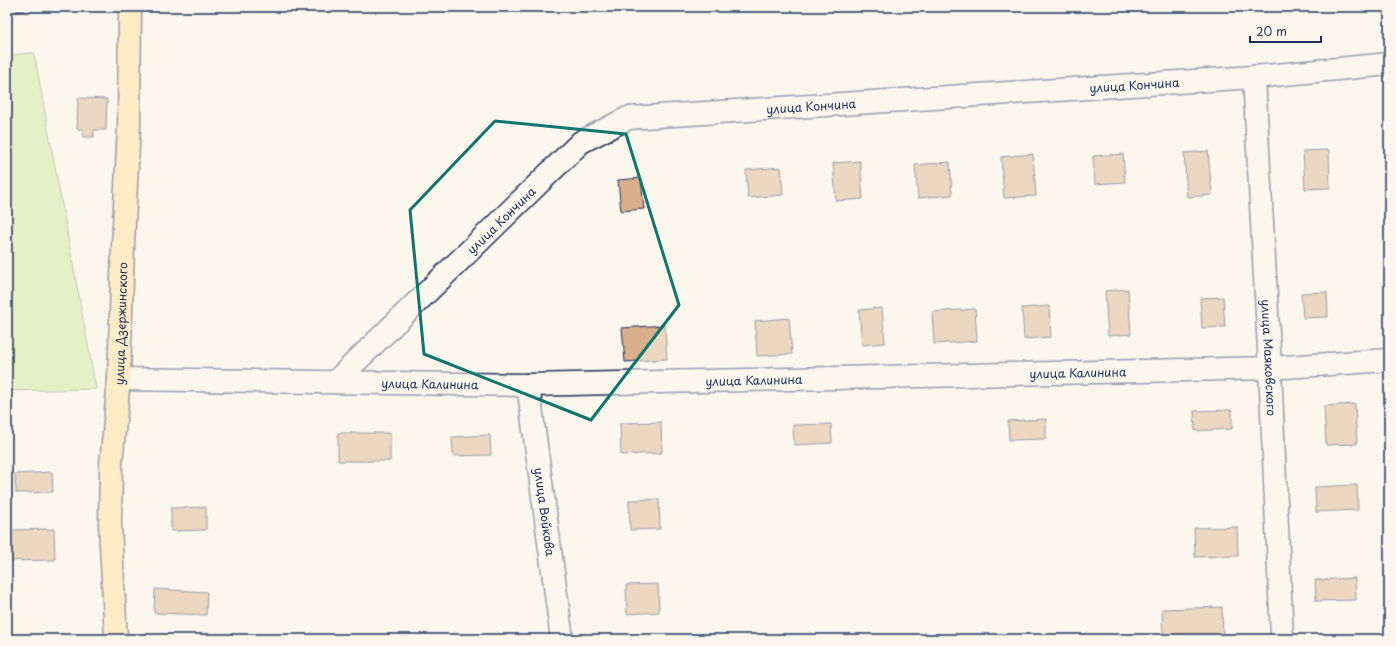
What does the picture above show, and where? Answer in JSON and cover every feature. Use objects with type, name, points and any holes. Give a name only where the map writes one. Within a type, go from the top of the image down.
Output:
[{"type":"main road","name":"улица Дзержинского","points":[[116,639],[110,525],[111,464],[120,379],[123,245],[129,126],[130,7]]},
{"type":"street","name":"улица Кончина","points":[[335,382],[581,142],[628,118],[1254,77],[1389,64]]},
{"type":"street","name":"улица Маяковского","points":[[1254,77],[1270,368],[1282,639]]},
{"type":"street","name":"улица Калинина","points":[[120,379],[528,385],[1270,368],[1389,360]]},
{"type":"street","name":"улица Войкова","points":[[528,385],[562,639]]},
{"type":"highlighted area","points":[[495,121],[626,134],[679,305],[591,420],[424,354],[410,210]]},
{"type":"green space","points":[[34,53],[96,389],[7,391],[7,55]]},
{"type":"building","points":[[78,98],[107,99],[106,130],[94,130],[94,137],[83,137],[83,129],[77,129]]},
{"type":"building","points":[[1329,150],[1330,188],[1305,189],[1303,151]]},
{"type":"building","points":[[1208,151],[1212,195],[1187,197],[1184,153]]},
{"type":"building","points":[[1033,154],[1036,196],[1004,198],[1001,157]]},
{"type":"building","points":[[1123,154],[1125,182],[1095,184],[1093,156]]},
{"type":"building","points":[[860,161],[863,199],[836,201],[833,163]]},
{"type":"building","points":[[950,162],[952,195],[918,198],[915,165]]},
{"type":"building","points":[[781,167],[783,195],[748,198],[746,170]]},
{"type":"building","points":[[641,178],[644,209],[621,211],[618,180]]},
{"type":"building","points":[[1128,289],[1131,334],[1108,336],[1105,291]]},
{"type":"building","points":[[1327,292],[1328,317],[1303,318],[1301,293]]},
{"type":"building","points":[[1223,297],[1225,327],[1202,328],[1200,298]]},
{"type":"building","points":[[1049,306],[1051,337],[1024,339],[1022,308]]},
{"type":"building","points":[[882,308],[885,343],[862,345],[859,310]]},
{"type":"building","points":[[975,309],[977,341],[934,344],[932,312]]},
{"type":"building","points":[[789,318],[792,354],[757,356],[755,321]]},
{"type":"building","points":[[665,325],[667,359],[625,362],[622,328]]},
{"type":"building","points":[[1355,404],[1357,444],[1326,445],[1324,406]]},
{"type":"building","points":[[1232,410],[1232,429],[1195,431],[1194,411]]},
{"type":"building","points":[[1046,419],[1046,439],[1009,440],[1008,421]]},
{"type":"building","points":[[661,422],[662,453],[621,455],[620,423]]},
{"type":"building","points":[[831,424],[832,443],[794,445],[793,425]]},
{"type":"building","points":[[338,433],[390,433],[390,461],[338,461]]},
{"type":"building","points":[[490,435],[491,455],[453,456],[452,437]]},
{"type":"building","points":[[52,472],[53,492],[16,493],[15,474]]},
{"type":"building","points":[[1357,485],[1358,510],[1316,512],[1315,487]]},
{"type":"building","points":[[659,499],[660,529],[630,530],[629,500]]},
{"type":"building","points":[[206,507],[206,530],[171,531],[171,508]]},
{"type":"building","points":[[1237,527],[1238,556],[1195,557],[1194,528]]},
{"type":"building","points":[[54,529],[55,560],[8,561],[7,530]]},
{"type":"building","points":[[1355,578],[1356,600],[1316,601],[1315,580]]},
{"type":"building","points":[[658,584],[659,612],[627,614],[626,585]]},
{"type":"building","points":[[155,589],[207,592],[206,615],[154,613]]},
{"type":"building","points":[[1222,607],[1223,639],[1163,639],[1162,609]]},
{"type":"railway","points":[[7,11],[58,7]]}]
